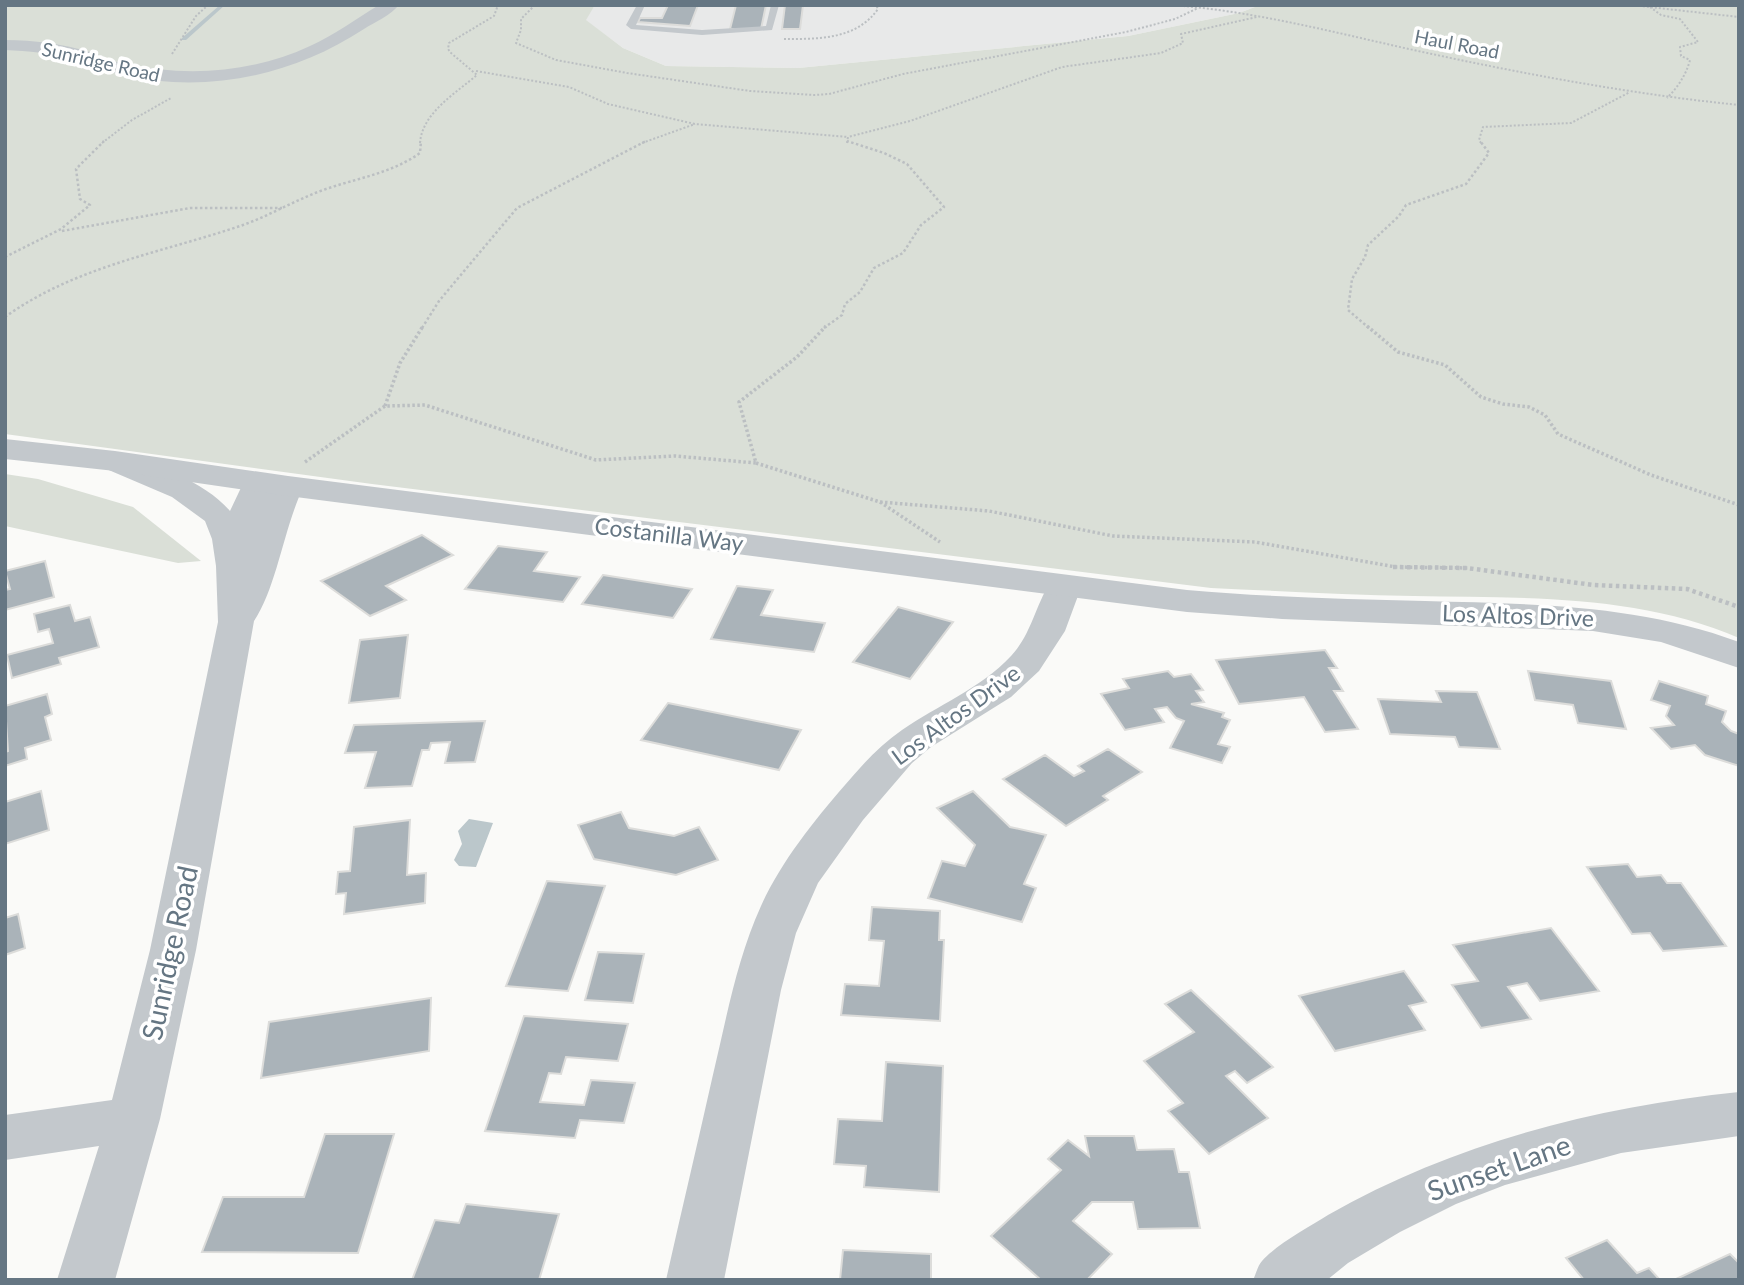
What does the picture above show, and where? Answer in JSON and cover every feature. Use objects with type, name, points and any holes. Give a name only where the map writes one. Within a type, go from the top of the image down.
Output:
[{"type":"street","name":"Sunridge Road","points":[[5,45],[36,47],[79,55],[120,69],[157,76],[236,74],[310,53],[391,5]]},
{"type":"street","points":[[5,449],[114,461],[273,484]]},
{"type":"street","points":[[114,461],[151,475],[216,513],[227,532],[233,566]]},
{"type":"street","name":"Sunridge Road","points":[[86,1280],[134,1119],[173,950],[236,622],[233,566],[248,504],[273,484],[279,502],[253,588],[236,622]]},
{"type":"street","name":"Costanilla Way","points":[[273,484],[1065,585]]},
{"type":"street","name":"Los Altos Drive","points":[[695,1280],[756,993],[773,932],[788,894],[818,849],[885,768],[913,741],[1006,684],[1033,657],[1053,621],[1065,585],[1276,609],[1529,615],[1607,620],[1667,632],[1739,656]]},
{"type":"street","name":"Sunset Lane","points":[[1282,1280],[1309,1256],[1411,1198],[1500,1165],[1603,1133],[1678,1119],[1739,1114]]},
{"type":"street","points":[[5,1138],[134,1119]]},
{"type":"lane","points":[[641,5],[630,24],[634,27],[672,31],[769,28],[775,5]]},
{"type":"path","points":[[5,257],[58,232],[90,205],[80,199],[76,169],[138,114],[173,98],[174,89],[188,77],[170,58],[196,16],[208,5]]},
{"type":"path","points":[[498,5],[494,16],[449,43],[448,49],[454,58],[475,71],[569,87],[608,104],[695,124],[848,137],[910,121],[1062,68],[1161,53],[1182,43],[1181,34],[1257,17]]},
{"type":"path","points":[[536,5],[521,19],[521,30],[516,43],[545,57],[727,88],[799,96],[829,94],[903,74],[1126,32],[1175,19],[1198,8]]},
{"type":"path","points":[[911,5],[1002,5]]},
{"type":"path","name":"Haul Road","points":[[1171,5],[1257,17],[1667,99],[1739,104]]},
{"type":"path","points":[[1631,5],[1739,17]]},
{"type":"path","points":[[1650,7],[1661,15],[1680,19],[1685,28],[1695,34],[1698,42],[1680,47],[1681,56],[1690,60],[1688,69],[1676,90],[1667,99]]},
{"type":"path","points":[[5,317],[48,288],[163,248],[244,224],[324,189],[408,163],[419,153],[421,133],[430,116],[442,103],[467,86],[477,75],[475,71]]},
{"type":"path","points":[[1630,92],[1571,123],[1483,127],[1479,140],[1489,153],[1466,184],[1406,205],[1399,216],[1368,245],[1365,257],[1352,279],[1348,310],[1398,352],[1445,365],[1481,397],[1503,404],[1529,407],[1545,415],[1558,434],[1651,475],[1739,505]]},
{"type":"path","points":[[384,406],[400,363],[439,301],[517,208],[656,136],[695,124]]},
{"type":"path","points":[[756,463],[739,402],[797,357],[818,332],[842,315],[845,304],[860,292],[874,268],[902,253],[921,225],[944,206],[907,164],[884,153],[846,143],[848,137]]},
{"type":"path","points":[[58,232],[191,208],[283,208]]},
{"type":"path","points":[[273,484],[384,406],[425,405],[596,460],[675,456],[756,463],[880,502],[989,511],[1113,536],[1255,542],[1396,567],[1467,568],[1593,585],[1687,589],[1739,607]]},
{"type":"path","points":[[880,502],[990,576]]},
{"type":"shaded area","points":[[5,5],[595,5],[586,20],[623,48],[666,66],[798,68],[1128,36],[1239,13],[1260,5],[1739,5],[1739,638],[1661,613],[1579,601],[1211,588],[372,484],[5,434]]},
{"type":"shaded area","points":[[595,5],[1260,5],[1239,13],[1128,36],[798,68],[666,66],[623,48],[585,20]]},
{"type":"shaded area","points":[[5,474],[38,479],[133,507],[201,561],[178,563],[5,526]]},
{"type":"shaded area","points":[[469,819],[493,823],[476,867],[459,866],[454,860],[462,844],[458,831]]},
{"type":"building","points":[[668,5],[698,5],[690,26],[638,22],[640,18],[662,18]]},
{"type":"building","points":[[736,5],[766,5],[761,29],[730,29]]},
{"type":"building","points":[[785,5],[803,5],[800,29],[782,29]]},
{"type":"building","points":[[422,535],[453,555],[386,586],[406,600],[370,616],[321,581]]},
{"type":"building","points":[[498,546],[547,552],[534,571],[580,577],[563,602],[465,589]]},
{"type":"building","points":[[45,561],[54,597],[5,610],[5,590],[10,589],[5,571]]},
{"type":"building","points":[[603,575],[692,589],[673,618],[582,604]]},
{"type":"building","points":[[737,586],[773,590],[761,615],[825,623],[814,652],[711,639]]},
{"type":"building","points":[[70,605],[75,621],[90,617],[99,647],[59,658],[61,664],[12,678],[7,655],[53,643],[49,629],[38,632],[34,614]]},
{"type":"building","points":[[898,607],[953,622],[910,679],[853,662]]},
{"type":"building","points":[[408,635],[400,698],[349,703],[360,640]]},
{"type":"building","points":[[1325,650],[1337,668],[1329,668],[1343,691],[1334,691],[1358,729],[1325,732],[1304,697],[1239,704],[1216,660]]},
{"type":"building","points":[[1168,671],[1174,677],[1191,674],[1203,690],[1196,691],[1204,702],[1191,704],[1224,713],[1222,717],[1230,720],[1218,744],[1230,747],[1222,763],[1170,748],[1184,721],[1176,718],[1167,707],[1155,709],[1164,722],[1125,730],[1101,694],[1129,688],[1123,679]]},
{"type":"building","points":[[1528,671],[1611,681],[1626,729],[1578,723],[1573,705],[1535,700]]},
{"type":"building","points":[[1659,681],[1708,696],[1706,704],[1726,711],[1722,722],[1731,731],[1739,734],[1739,766],[1705,755],[1695,745],[1671,749],[1651,728],[1674,725],[1666,716],[1670,706],[1651,700]]},
{"type":"building","points":[[1436,691],[1477,692],[1500,749],[1459,747],[1455,737],[1390,734],[1378,699],[1441,702]]},
{"type":"building","points":[[47,694],[52,714],[45,717],[51,740],[25,748],[27,759],[5,766],[5,752],[8,751],[5,706]]},
{"type":"building","points":[[668,703],[801,730],[779,770],[641,740]]},
{"type":"building","points":[[485,721],[475,762],[445,763],[450,742],[431,743],[429,750],[422,750],[412,786],[365,788],[376,752],[345,753],[354,725]]},
{"type":"building","points":[[1108,749],[1142,772],[1103,796],[1108,800],[1066,826],[1003,779],[1045,755],[1074,776],[1084,771],[1078,766]]},
{"type":"building","points":[[41,791],[49,830],[5,844],[5,802]]},
{"type":"building","points":[[973,791],[1010,827],[1046,835],[1024,884],[1036,888],[1022,922],[928,898],[942,861],[965,866],[975,845],[937,808]]},
{"type":"building","points":[[621,812],[629,828],[674,836],[699,827],[718,860],[676,875],[594,859],[578,825]]},
{"type":"building","points":[[410,820],[407,875],[426,873],[425,903],[344,914],[346,893],[336,894],[338,872],[350,871],[354,827]]},
{"type":"building","points":[[1628,864],[1637,877],[1661,875],[1667,883],[1681,883],[1726,946],[1663,951],[1650,933],[1632,934],[1587,867]]},
{"type":"building","points":[[547,881],[605,886],[568,991],[506,986]]},
{"type":"building","points":[[872,907],[940,911],[939,940],[944,940],[940,1021],[841,1015],[845,984],[879,986],[884,941],[869,940]]},
{"type":"building","points":[[18,914],[25,948],[5,955],[5,918]]},
{"type":"building","points":[[1551,928],[1599,991],[1540,1001],[1527,983],[1508,987],[1531,1019],[1481,1028],[1452,985],[1478,981],[1453,945]]},
{"type":"building","points":[[598,952],[644,954],[633,1003],[585,1000]]},
{"type":"building","points":[[1404,971],[1426,1002],[1409,1006],[1425,1030],[1335,1051],[1299,996]]},
{"type":"building","points":[[1191,990],[1273,1067],[1247,1083],[1235,1071],[1226,1076],[1268,1118],[1209,1154],[1168,1111],[1183,1103],[1144,1061],[1194,1032],[1165,1004]]},
{"type":"building","points":[[431,998],[429,1051],[261,1078],[269,1022]]},
{"type":"building","points":[[524,1016],[628,1024],[618,1061],[566,1057],[561,1074],[549,1073],[540,1102],[584,1105],[591,1080],[635,1083],[624,1123],[580,1120],[575,1138],[485,1131]]},
{"type":"building","points":[[886,1062],[943,1066],[939,1192],[864,1187],[866,1166],[834,1164],[838,1119],[882,1121]]},
{"type":"building","points":[[325,1134],[394,1134],[358,1253],[202,1252],[223,1197],[304,1197]]},
{"type":"building","points":[[1085,1136],[1134,1136],[1137,1150],[1174,1149],[1179,1172],[1189,1172],[1200,1228],[1138,1229],[1133,1202],[1092,1202],[1073,1221],[1112,1254],[1087,1280],[1041,1280],[991,1236],[1061,1170],[1048,1159],[1068,1140],[1089,1156]]},
{"type":"building","points":[[466,1204],[559,1214],[539,1280],[412,1280],[435,1220],[459,1223]]},
{"type":"building","points":[[1607,1240],[1637,1273],[1649,1268],[1660,1280],[1584,1280],[1566,1258]]},
{"type":"building","points":[[843,1250],[931,1254],[931,1280],[840,1280]]},
{"type":"building","points":[[1730,1254],[1739,1263],[1739,1280],[1674,1280]]},
{"type":"waterway","points":[[184,39],[223,5]]}]
